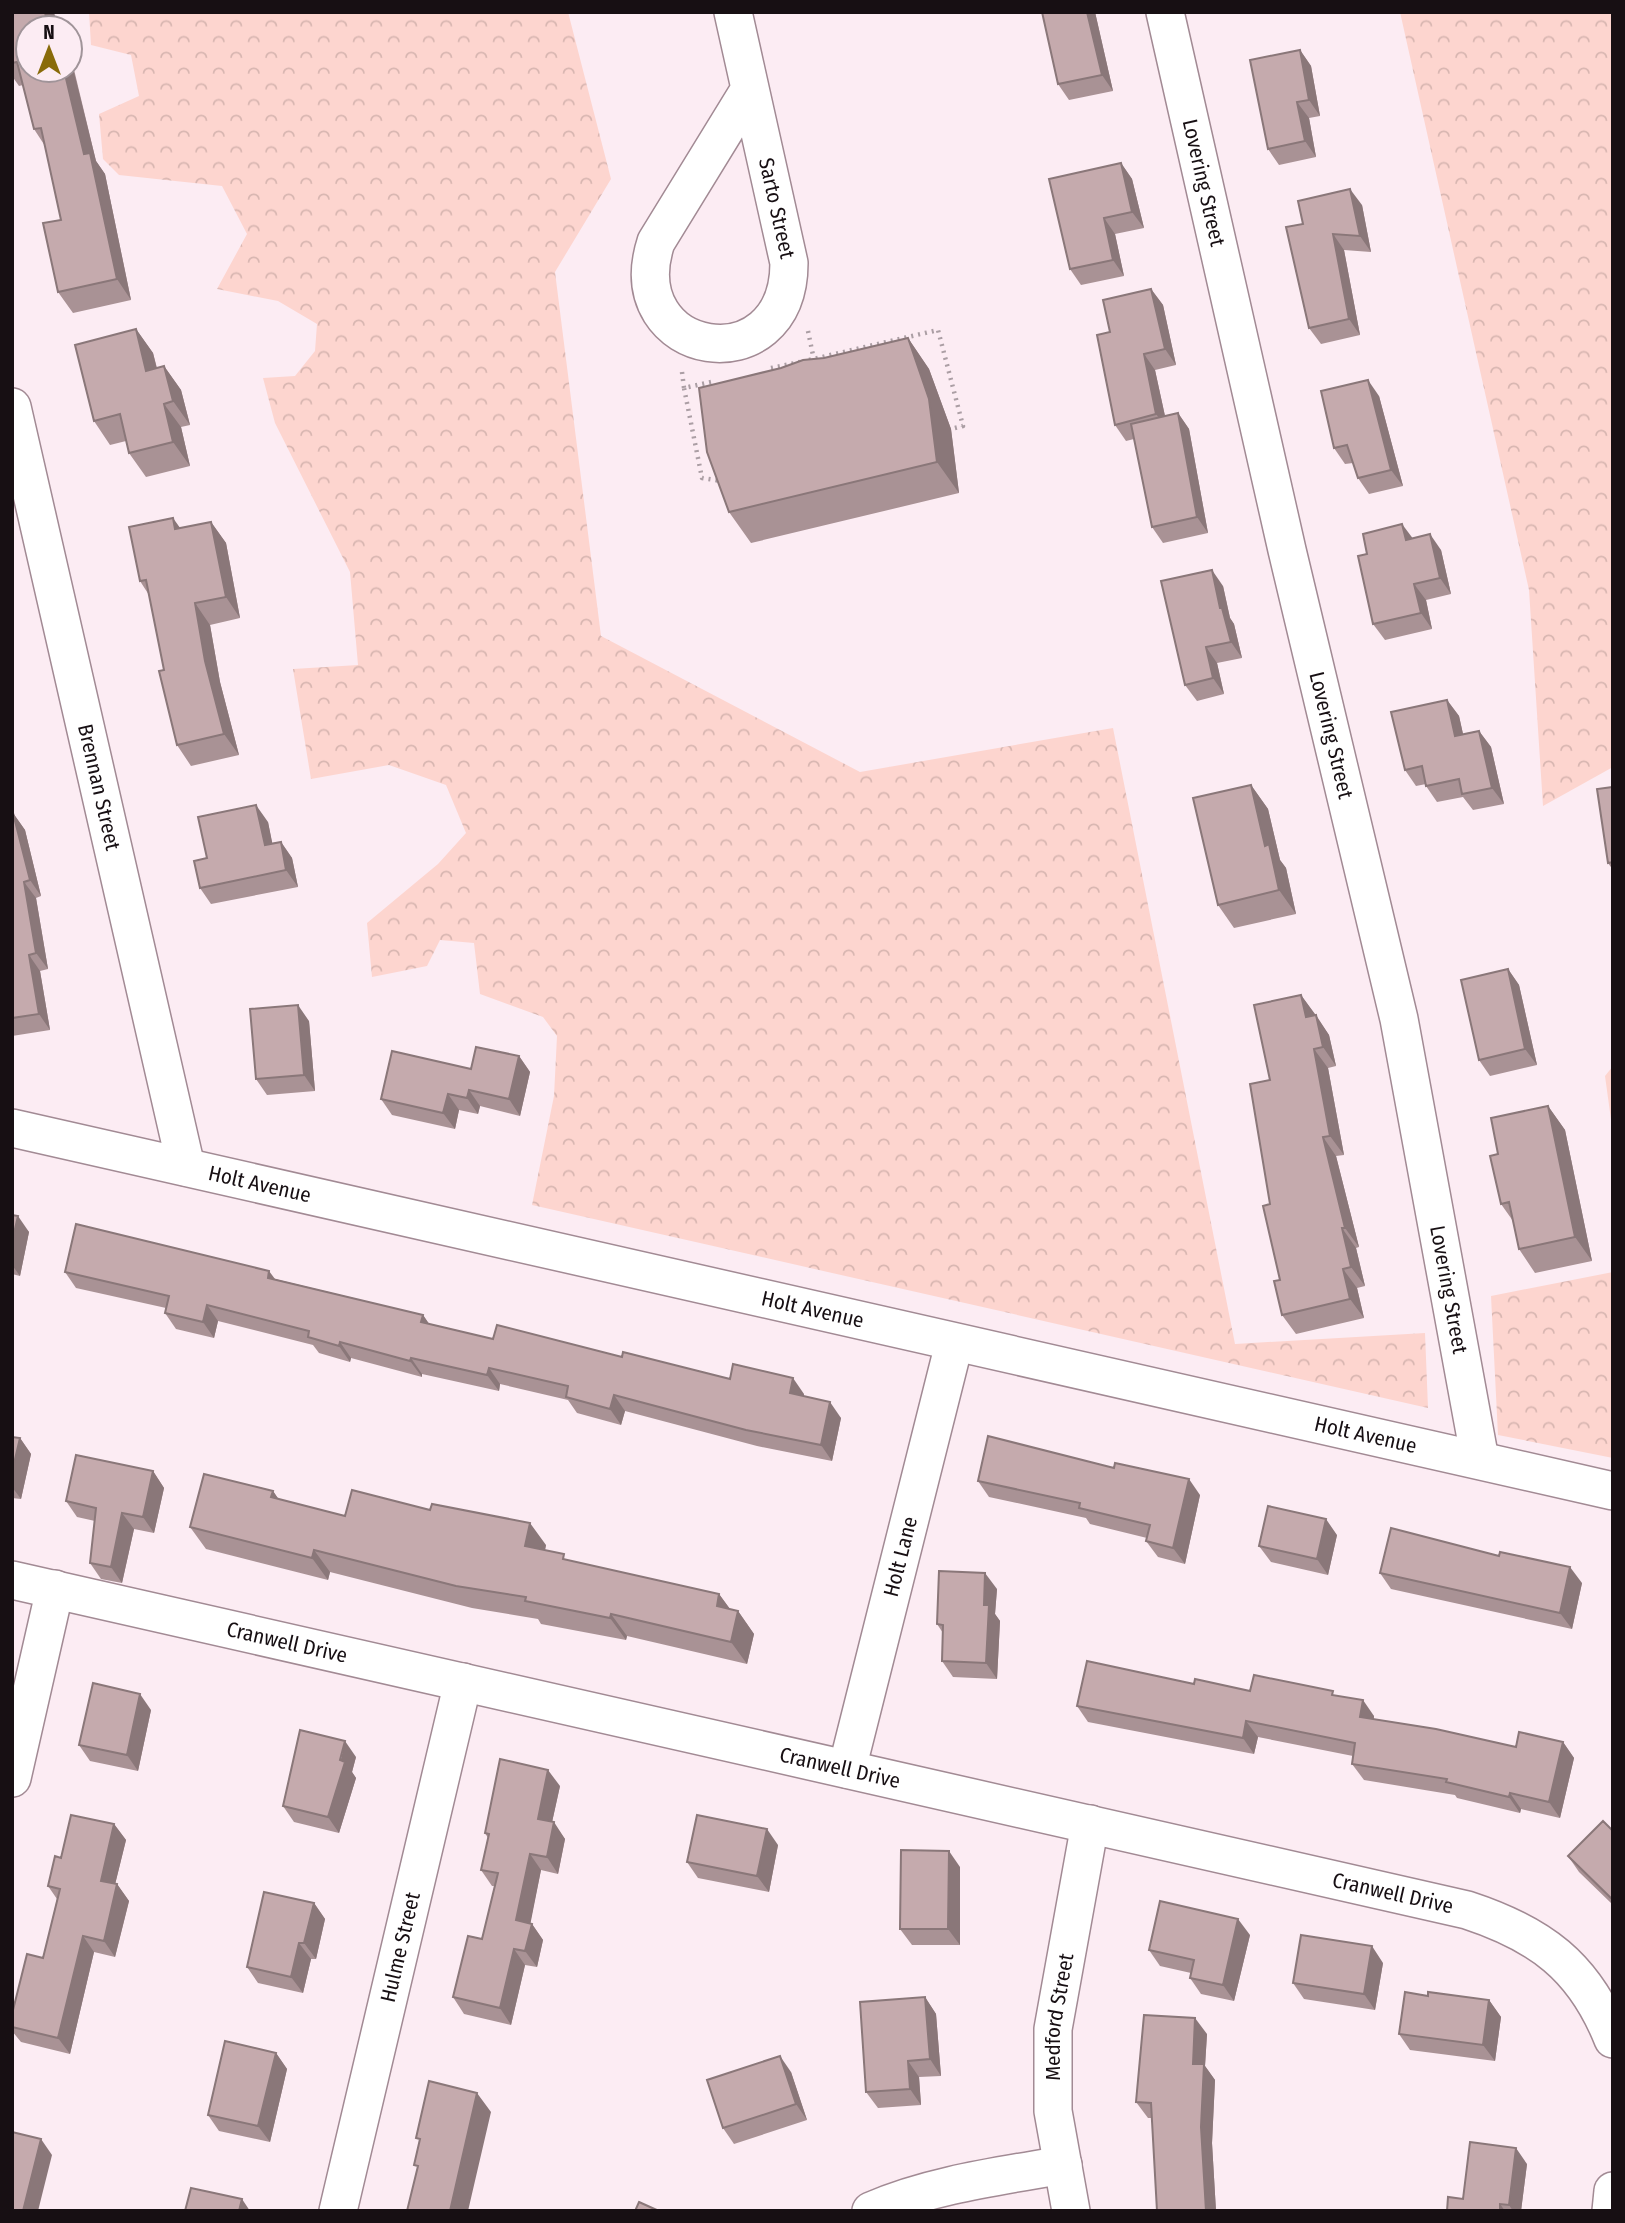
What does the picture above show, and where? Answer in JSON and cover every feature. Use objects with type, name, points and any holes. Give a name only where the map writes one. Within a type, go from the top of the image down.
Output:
[{"type":"street","name":"Sarto Street","points":[[733,12],[789,263],[789,285],[781,308],[766,327],[745,340],[720,345],[696,341],[674,329],[658,311],[649,288],[649,263],[656,242],[750,89]]},
{"type":"street","name":"Lovering Street","points":[[1165,12],[1287,550],[1399,1018],[1480,1460]]},
{"type":"street","name":"Brennan Street","points":[[12,407],[186,1167]]},
{"type":"street","name":"Holt Avenue","points":[[12,1128],[954,1344],[1613,1491]]},
{"type":"street","name":"Holt Lane","points":[[847,1769],[954,1344]]},
{"type":"street","name":"Cranwell Drive","points":[[12,1580],[1467,1910],[1508,1923],[1545,1944],[1576,1974],[1601,2010],[1613,2039]]},
{"type":"street","points":[[12,1778],[55,1589]]},
{"type":"street","name":"Hulme Street","points":[[338,2211],[463,1682]]},
{"type":"street","name":"Medford Street","points":[[1072,2211],[1054,2111],[1054,2029],[1090,1824]]},
{"type":"street","points":[[871,2211],[917,2196],[1003,2175],[1063,2165]]},
{"type":"street","points":[[1611,2211],[1613,2191]]},
{"type":"path","points":[[762,370],[938,331],[963,426],[951,429]]},
{"type":"path","points":[[814,359],[817,369]]},
{"type":"path","points":[[723,379],[684,388],[702,478],[729,483]]},
{"type":"green space","points":[[89,12],[568,12],[611,179],[555,272],[601,636],[860,772],[1113,728],[1235,1344],[1425,1333],[1428,1408],[532,1205],[554,1096],[557,1036],[543,1017],[480,994],[474,943],[440,940],[427,966],[372,977],[367,923],[438,864],[466,833],[446,785],[389,765],[311,779],[293,669],[358,665],[350,572],[275,423],[263,378],[295,376],[315,351],[317,324],[278,301],[217,289],[247,234],[222,186],[119,175],[103,159],[99,114],[139,96],[131,55],[91,45]]},
{"type":"green space","points":[[1400,12],[1613,12],[1613,767],[1543,806],[1529,590]]},
{"type":"green space","points":[[1613,1066],[1613,1134],[1605,1076]]},
{"type":"green space","points":[[1613,1272],[1613,1458],[1498,1435],[1491,1296]]},
{"type":"building","points":[[12,12],[45,12],[14,14],[12,63]]},
{"type":"building","points":[[1042,12],[1087,12],[1102,75],[1058,84]]},
{"type":"building","points":[[1300,50],[1309,100],[1297,102],[1305,141],[1268,149],[1250,60]]},
{"type":"building","points":[[23,84],[67,84],[84,154],[90,153],[117,279],[58,292],[43,223],[61,220],[41,128],[34,129]]},
{"type":"building","points":[[1121,163],[1132,212],[1104,218],[1113,260],[1070,269],[1049,179]]},
{"type":"building","points":[[1350,189],[1360,236],[1333,234],[1349,319],[1309,328],[1286,227],[1303,224],[1298,201]]},
{"type":"building","points":[[1151,289],[1165,349],[1144,354],[1156,414],[1115,425],[1097,335],[1110,332],[1103,300]]},
{"type":"building","points":[[136,329],[146,371],[164,366],[173,401],[164,404],[173,442],[129,453],[120,414],[94,421],[75,345]]},
{"type":"building","points":[[908,338],[929,399],[937,462],[729,512],[707,452],[699,388],[803,360],[824,358]]},
{"type":"building","points":[[1368,380],[1391,470],[1358,478],[1347,445],[1334,448],[1321,391]]},
{"type":"building","points":[[1178,413],[1197,517],[1152,527],[1131,424]]},
{"type":"building","points":[[173,518],[175,529],[211,522],[226,597],[195,603],[205,661],[224,734],[177,745],[159,671],[164,670],[146,580],[140,581],[129,527]]},
{"type":"building","points":[[1402,524],[1406,540],[1430,534],[1440,578],[1414,584],[1421,613],[1373,624],[1358,556],[1367,554],[1363,534]]},
{"type":"building","points":[[1212,570],[1231,642],[1206,647],[1213,678],[1185,685],[1161,581]]},
{"type":"building","points":[[1447,700],[1455,736],[1479,731],[1492,788],[1462,794],[1459,779],[1426,786],[1422,766],[1405,770],[1391,712]]},
{"type":"building","points":[[1251,785],[1265,846],[1269,844],[1279,890],[1218,905],[1193,798]]},
{"type":"building","points":[[1613,787],[1613,862],[1608,863],[1597,789]]},
{"type":"building","points":[[256,805],[265,845],[281,842],[286,870],[200,888],[194,861],[207,858],[198,817]]},
{"type":"building","points":[[12,814],[30,880],[24,882],[36,953],[29,955],[39,1014],[12,1018]]},
{"type":"building","points":[[1508,969],[1525,1049],[1479,1060],[1461,980]]},
{"type":"building","points":[[1301,995],[1306,1017],[1316,1015],[1323,1047],[1314,1049],[1330,1136],[1323,1137],[1345,1228],[1342,1228],[1351,1267],[1343,1269],[1350,1299],[1282,1315],[1274,1281],[1280,1280],[1263,1206],[1270,1204],[1250,1084],[1270,1080],[1254,1005]]},
{"type":"building","points":[[298,1005],[304,1075],[256,1079],[250,1009]]},
{"type":"building","points":[[476,1047],[519,1056],[509,1099],[469,1090],[467,1098],[448,1094],[443,1113],[381,1099],[392,1051],[471,1069]]},
{"type":"building","points":[[1548,1106],[1575,1237],[1519,1249],[1509,1202],[1501,1204],[1490,1156],[1498,1154],[1491,1118]]},
{"type":"building","points":[[12,1215],[18,1216],[12,1242]]},
{"type":"building","points":[[76,1224],[269,1271],[268,1278],[423,1315],[421,1322],[493,1339],[497,1325],[622,1357],[623,1352],[730,1379],[733,1364],[793,1378],[790,1393],[830,1402],[821,1445],[746,1430],[614,1395],[610,1409],[566,1397],[568,1386],[489,1368],[487,1375],[411,1358],[410,1361],[340,1342],[339,1346],[308,1337],[309,1331],[207,1305],[203,1322],[165,1313],[169,1296],[65,1272]]},
{"type":"building","points":[[988,1436],[1114,1468],[1115,1463],[1189,1479],[1173,1548],[1146,1541],[1150,1525],[1079,1508],[1080,1503],[978,1481]]},
{"type":"building","points":[[12,1437],[20,1438],[12,1472]]},
{"type":"building","points":[[76,1455],[153,1471],[143,1517],[122,1513],[111,1567],[90,1563],[96,1508],[66,1501]]},
{"type":"building","points":[[204,1474],[273,1491],[271,1497],[345,1516],[352,1490],[430,1510],[432,1504],[530,1523],[525,1546],[564,1554],[563,1559],[719,1594],[717,1606],[738,1611],[731,1642],[611,1614],[610,1618],[525,1601],[526,1597],[456,1586],[314,1550],[312,1558],[190,1527]]},
{"type":"building","points":[[1268,1506],[1326,1519],[1317,1559],[1259,1546]]},
{"type":"building","points":[[1391,1528],[1499,1556],[1500,1552],[1570,1567],[1560,1613],[1380,1573]]},
{"type":"building","points":[[939,1571],[985,1573],[984,1605],[989,1605],[986,1663],[942,1661],[943,1625],[937,1624]]},
{"type":"building","points":[[1087,1661],[1194,1684],[1195,1679],[1250,1691],[1254,1675],[1363,1700],[1360,1717],[1436,1729],[1516,1747],[1519,1732],[1563,1742],[1549,1802],[1510,1793],[1509,1797],[1446,1782],[1447,1779],[1352,1764],[1355,1743],[1246,1721],[1243,1738],[1077,1706]]},
{"type":"building","points":[[93,1683],[140,1694],[127,1755],[79,1745]]},
{"type":"building","points":[[300,1730],[345,1741],[340,1760],[345,1762],[328,1817],[283,1806]]},
{"type":"building","points":[[500,1759],[548,1770],[538,1819],[554,1822],[547,1857],[530,1854],[516,1920],[532,1924],[525,1951],[514,1949],[500,2008],[453,1997],[468,1936],[482,1939],[498,1873],[481,1870],[489,1834],[485,1833]]},
{"type":"building","points":[[71,1815],[114,1824],[101,1881],[117,1884],[104,1941],[83,1936],[58,2038],[12,2027],[12,2014],[27,1954],[43,1958],[60,1889],[48,1886],[55,1856],[61,1858]]},
{"type":"building","points":[[697,1815],[767,1829],[757,1876],[687,1862]]},
{"type":"building","points":[[1603,1821],[1613,1831],[1613,1900],[1568,1856]]},
{"type":"building","points":[[901,1850],[949,1851],[948,1929],[900,1929]]},
{"type":"building","points":[[264,1892],[314,1903],[304,1943],[299,1943],[291,1977],[247,1967]]},
{"type":"building","points":[[1160,1901],[1238,1919],[1223,1985],[1190,1978],[1194,1960],[1149,1950]]},
{"type":"building","points":[[1301,1935],[1372,1946],[1364,1994],[1293,1983]]},
{"type":"building","points":[[1405,1992],[1428,1996],[1428,1992],[1489,2000],[1483,2045],[1399,2034]]},
{"type":"building","points":[[925,1997],[930,2059],[908,2061],[910,2089],[866,2092],[860,2002]]},
{"type":"building","points":[[1144,2015],[1195,2018],[1193,2064],[1204,2064],[1201,2127],[1206,2211],[1157,2211],[1151,2103],[1136,2102]]},
{"type":"building","points":[[225,2041],[276,2053],[258,2126],[208,2115]]},
{"type":"building","points":[[780,2056],[796,2104],[723,2128],[707,2080]]},
{"type":"building","points":[[429,2081],[477,2093],[450,2211],[407,2211],[418,2166],[414,2165],[420,2139],[416,2138]]},
{"type":"building","points":[[12,2132],[41,2139],[23,2211],[12,2211]]},
{"type":"building","points":[[1470,2142],[1516,2148],[1509,2205],[1500,2204],[1500,2211],[1447,2211],[1448,2197],[1463,2199]]},
{"type":"building","points":[[191,2188],[242,2199],[239,2211],[185,2211]]},
{"type":"building","points":[[639,2202],[659,2211],[635,2211]]}]
